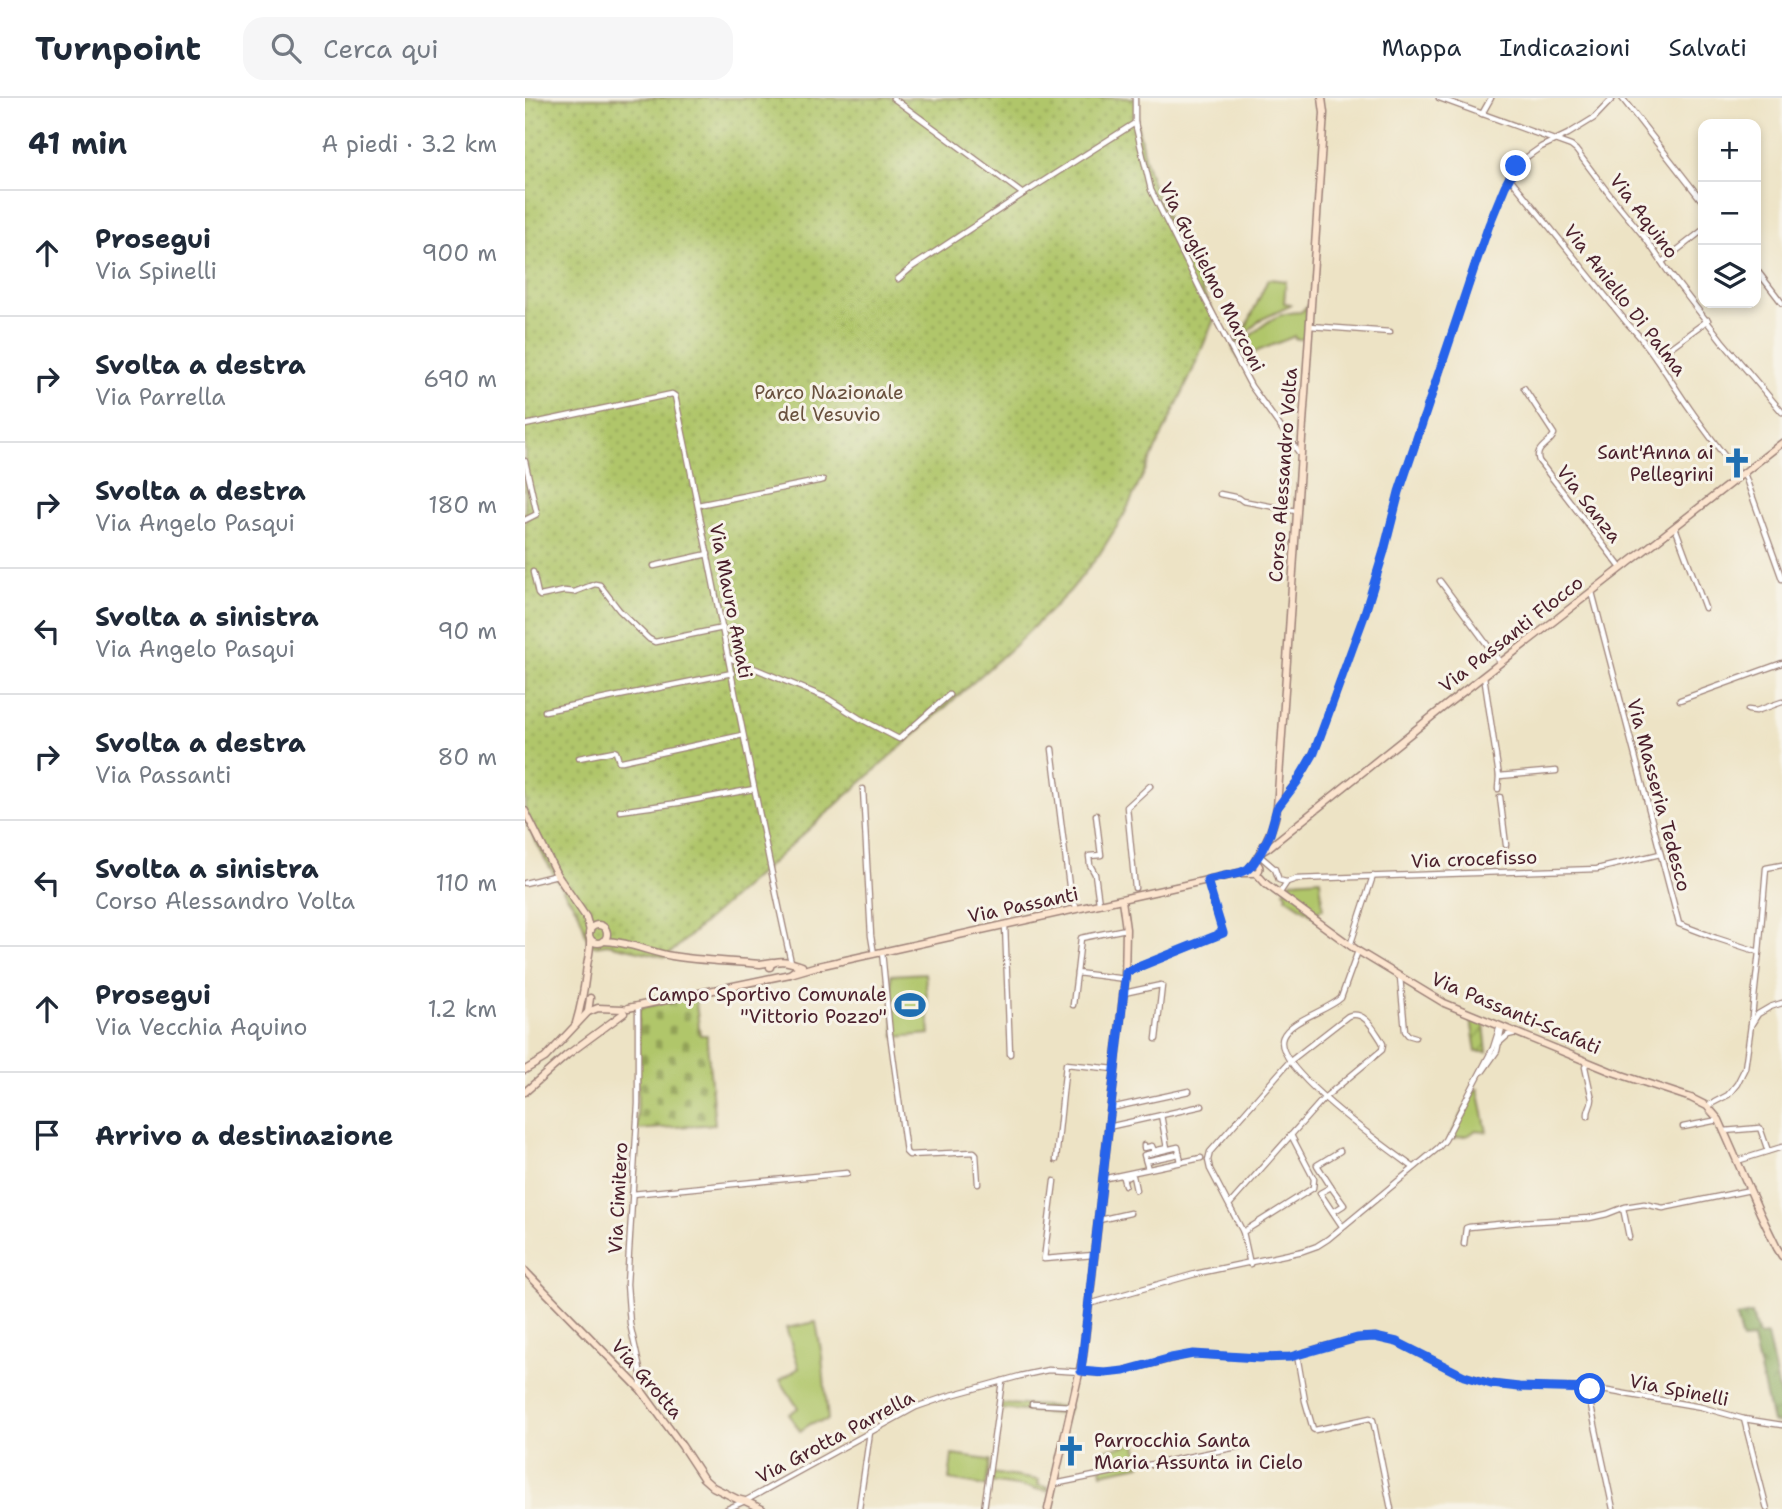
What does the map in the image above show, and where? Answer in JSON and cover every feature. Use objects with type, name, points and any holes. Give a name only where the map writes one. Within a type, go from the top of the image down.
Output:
[{"type":"street","points":[[893,98],[1023,194]]},
{"type":"street","name":"Via Guglielmo Marconi","points":[[1135,98],[1135,122],[1151,190],[1251,386],[1300,454]]},
{"type":"street","name":"Corso Alessandro Volta","points":[[1261,854],[1277,808],[1324,113],[1322,98]]},
{"type":"street","name":"Via Aquino","points":[[1439,98],[1556,140],[1571,146],[1580,154],[1723,341],[1782,412]]},
{"type":"street","points":[[1482,114],[1491,98]]},
{"type":"street","points":[[1277,808],[1306,768],[1324,727],[1364,616],[1399,492],[1474,268],[1509,177],[1524,159],[1594,118],[1613,98]]},
{"type":"street","points":[[1622,98],[1698,196]]},
{"type":"street","points":[[898,279],[922,260],[1135,122]]},
{"type":"street","name":"Via Aniello Di Palma","points":[[1509,177],[1641,338],[1689,408],[1742,474],[1782,579]]},
{"type":"street","points":[[1662,262],[1698,234]]},
{"type":"street","points":[[1761,276],[1782,303]]},
{"type":"street","points":[[1656,358],[1708,320]]},
{"type":"street","points":[[1310,326],[1390,332]]},
{"type":"street","name":"Via Sanza","points":[[1524,388],[1554,433],[1554,437],[1538,451],[1539,461],[1621,568]]},
{"type":"street","name":"Via Mauro Amati","points":[[525,425],[671,394],[675,396],[791,962]]},
{"type":"street","name":"Via Passanti Flocco","points":[[1261,854],[1500,662],[1782,443]]},
{"type":"street","points":[[525,461],[537,514],[525,520]]},
{"type":"street","points":[[698,505],[823,480]]},
{"type":"street","points":[[1220,494],[1296,511]]},
{"type":"street","points":[[1675,527],[1705,608]]},
{"type":"street","points":[[654,566],[708,554]]},
{"type":"street","points":[[533,572],[540,596],[565,590],[574,592],[595,584],[600,585],[619,610],[655,642],[723,628]]},
{"type":"street","points":[[1440,581],[1500,662]]},
{"type":"street","name":"Via Masseria Tedesco","points":[[1591,591],[1678,921],[1681,926],[1759,952]]},
{"type":"street","points":[[729,657],[827,698],[899,740],[949,695]]},
{"type":"street","points":[[1706,693],[1782,665]]},
{"type":"street","points":[[1680,700],[1782,665]]},
{"type":"street","points":[[545,711],[731,673]]},
{"type":"street","points":[[1484,675],[1499,789]]},
{"type":"street","points":[[1748,710],[1756,712],[1782,702]]},
{"type":"street","points":[[579,758],[614,751],[617,752],[619,761],[622,761],[744,734]]},
{"type":"street","points":[[1052,749],[1071,902],[1077,909]]},
{"type":"street","points":[[1499,776],[1556,771]]},
{"type":"street","points":[[1136,892],[1128,807],[1150,786]]},
{"type":"street","points":[[621,811],[755,789]]},
{"type":"street","points":[[863,789],[871,936],[878,953],[906,1152],[909,1155],[974,1152],[978,1184]]},
{"type":"street","points":[[1500,797],[1506,845]]},
{"type":"street","points":[[525,811],[557,875],[586,917],[590,930],[591,953],[576,1025]]},
{"type":"street","points":[[1096,815],[1101,855],[1089,856],[1095,874],[1099,904]]},
{"type":"street","points":[[1254,868],[1261,854],[1275,869],[1279,880],[1287,882],[1279,894]]},
{"type":"street","name":"Via crocefisso","points":[[1287,882],[1296,879],[1597,869],[1660,854]]},
{"type":"street","points":[[1707,1106],[1728,1095],[1745,1068],[1766,868],[1782,865]]},
{"type":"street","name":"Via Passanti","points":[[589,1012],[598,1008],[625,1010],[1122,900],[1136,892],[1207,880],[1254,868]]},
{"type":"street","name":"Via Passanti-Scafati","points":[[1254,868],[1260,880],[1350,946],[1444,1003],[1707,1106],[1719,1120],[1737,1161]]},
{"type":"street","points":[[525,883],[557,875]]},
{"type":"street","points":[[1350,946],[1373,876]]},
{"type":"street","points":[[1077,973],[1126,976],[1223,933],[1207,880]]},
{"type":"street","points":[[1048,1509],[1081,1371],[1126,976],[1126,929],[1122,900]]},
{"type":"street","points":[[1065,912],[1065,905],[1071,902]]},
{"type":"street","points":[[586,917],[618,941]]},
{"type":"street","points":[[1005,925],[1010,1054]]},
{"type":"street","points":[[590,930],[599,926]]},
{"type":"street","points":[[1073,1005],[1081,938],[1126,929]]},
{"type":"street","points":[[591,953],[606,937],[606,931]]},
{"type":"street","points":[[590,939],[594,942],[618,941]]},
{"type":"street","name":"Via Passanti","points":[[618,941],[676,957],[771,967],[791,962],[798,966],[814,967]]},
{"type":"street","points":[[1358,951],[1341,998],[1289,1029],[1283,1037],[1282,1048],[1289,1062],[1324,1098],[1413,1167]]},
{"type":"street","points":[[771,967],[774,974],[786,975],[798,966]]},
{"type":"street","points":[[767,978],[771,967]]},
{"type":"street","points":[[1400,977],[1405,1031],[1415,1037]]},
{"type":"street","points":[[1124,993],[1162,986],[1156,1040]]},
{"type":"street","points":[[585,988],[598,1008]]},
{"type":"street","points":[[525,1070],[545,1058],[589,1012],[590,998]]},
{"type":"street","points":[[1751,1025],[1758,1014],[1782,1003]]},
{"type":"street","points":[[582,1004],[589,1012]]},
{"type":"street","name":"Via Cimitero","points":[[638,1006],[638,1104],[627,1284],[630,1324],[641,1374],[641,1390]]},
{"type":"street","points":[[525,1091],[625,1010]]},
{"type":"street","points":[[1229,1205],[1324,1098],[1382,1050],[1381,1040],[1363,1016],[1350,1014],[1289,1062],[1210,1152],[1210,1169],[1243,1232],[1250,1264]]},
{"type":"street","points":[[1478,1078],[1495,1055],[1500,1043],[1501,1027]]},
{"type":"street","points":[[1089,1304],[1195,1275],[1303,1251],[1328,1239],[1445,1140],[1493,1048],[1501,1027]]},
{"type":"street","points":[[1500,1043],[1508,1035],[1517,1033]]},
{"type":"street","points":[[1587,1061],[1585,1067],[1592,1099],[1587,1110],[1588,1116]]},
{"type":"street","points":[[1056,1160],[1066,1064],[1115,1069]]},
{"type":"street","points":[[1111,1108],[1189,1091]]},
{"type":"street","points":[[1108,1127],[1202,1106]]},
{"type":"street","points":[[1144,1145],[1144,1148],[1152,1146],[1154,1151],[1167,1148],[1161,1115]]},
{"type":"street","points":[[1683,1127],[1719,1120]]},
{"type":"street","points":[[1724,1131],[1760,1128],[1768,1151]]},
{"type":"street","points":[[1243,1232],[1313,1188],[1314,1179],[1291,1135]]},
{"type":"street","points":[[1782,1147],[1737,1161],[1782,1256]]},
{"type":"street","points":[[1333,1212],[1344,1205],[1317,1165],[1340,1151]]},
{"type":"street","points":[[1148,1169],[1146,1161],[1179,1154],[1181,1162]]},
{"type":"street","points":[[1103,1179],[1201,1158]]},
{"type":"street","points":[[632,1194],[846,1173]]},
{"type":"street","points":[[1125,1185],[1123,1178],[1133,1176],[1136,1190]]},
{"type":"street","points":[[1054,1181],[1044,1259],[1094,1255]]},
{"type":"street","points":[[1331,1187],[1320,1193],[1342,1226]]},
{"type":"street","points":[[1464,1244],[1469,1227],[1589,1218],[1644,1204],[1663,1208],[1750,1191]]},
{"type":"street","points":[[1623,1208],[1629,1237]]},
{"type":"street","points":[[1098,1220],[1130,1213]]},
{"type":"street","name":"Via Grotta","points":[[525,1271],[641,1390],[703,1478],[713,1487],[762,1509]]},
{"type":"street","name":"Via Spinelli","points":[[1081,1371],[1124,1371],[1193,1354],[1290,1357],[1357,1338],[1375,1337],[1397,1342],[1464,1376],[1491,1384],[1587,1388],[1701,1407],[1744,1419],[1782,1425]]},
{"type":"street","points":[[1297,1355],[1313,1429],[1370,1418],[1373,1420],[1391,1509]]},
{"type":"street","name":"Via Grotta Parrella","points":[[727,1509],[928,1402],[1048,1370],[1081,1371]]},
{"type":"street","points":[[984,1509],[1002,1381]]},
{"type":"street","points":[[1587,1388],[1613,1509]]},
{"type":"street","points":[[1032,1404],[1073,1406]]},
{"type":"street","points":[[1744,1419],[1767,1509]]},
{"type":"street","points":[[859,1509],[870,1432]]},
{"type":"street","points":[[1054,1484],[1242,1446]]},
{"type":"green space","name":"Parco Nazionale del Vesuvio","points":[[525,98],[1138,98],[1137,123],[1144,157],[1157,197],[1215,317],[1189,379],[1124,515],[1099,555],[1070,591],[1016,644],[666,957],[607,944],[590,944],[578,911],[544,857],[525,820]]},
{"type":"green space","points":[[1268,279],[1286,281],[1284,303],[1291,304],[1290,306],[1260,320],[1232,347],[1244,332]]},
{"type":"green space","points":[[1307,306],[1305,339],[1295,339],[1295,336],[1238,359],[1233,349],[1265,323],[1278,316],[1301,312]]},
{"type":"green space","points":[[1320,879],[1323,909],[1318,910],[1319,919],[1286,897],[1284,891],[1292,881]]},
{"type":"green space","name":"Campo Sportivo Comunale \"Vittorio Pozzo\"","points":[[925,973],[930,1034],[895,1037],[891,975]]},
{"type":"green space","points":[[695,996],[700,1035],[707,1035],[715,1124],[637,1130],[639,1008]]},
{"type":"green space","points":[[1471,1019],[1484,1024],[1487,1052],[1476,1052]]},
{"type":"green space","points":[[1478,1089],[1487,1132],[1476,1130],[1469,1135],[1449,1139],[1475,1090]]},
{"type":"green space","points":[[1752,1314],[1758,1336],[1767,1335],[1782,1404],[1782,1423],[1772,1422],[1753,1339],[1742,1340],[1736,1317]]},
{"type":"green space","points":[[816,1322],[828,1420],[812,1423],[800,1431],[789,1414],[798,1408],[780,1380],[799,1368],[786,1328]]},
{"type":"green space","points":[[1001,1404],[1069,1407],[1067,1414],[1059,1414],[1000,1409]]},
{"type":"green space","points":[[1136,1443],[1140,1465],[1102,1473],[1098,1451]]},
{"type":"green space","points":[[952,1455],[990,1460],[986,1486],[949,1480]]},
{"type":"green space","points":[[991,1473],[1039,1480],[1038,1485],[1049,1488],[1048,1491],[990,1482]]},
{"type":"place","name":"Sant'Anna ai Pellegrini","points":[[1737,463]]},
{"type":"place","name":"Campo Sportivo Comunale \"Vittorio Pozzo\"","points":[[910,1005]]},
{"type":"place","name":"Parrocchia Santa Maria Assunta in Cielo","points":[[1071,1451]]},
{"type":"route","points":[[1516,166],[1505,186],[1474,268],[1399,492],[1364,616],[1314,753],[1277,808],[1270,834],[1253,864],[1239,873],[1207,880],[1223,933],[1126,972],[1081,1371],[1124,1371],[1193,1354],[1290,1357],[1357,1338],[1375,1337],[1397,1342],[1464,1376],[1491,1384],[1590,1389]]}]
